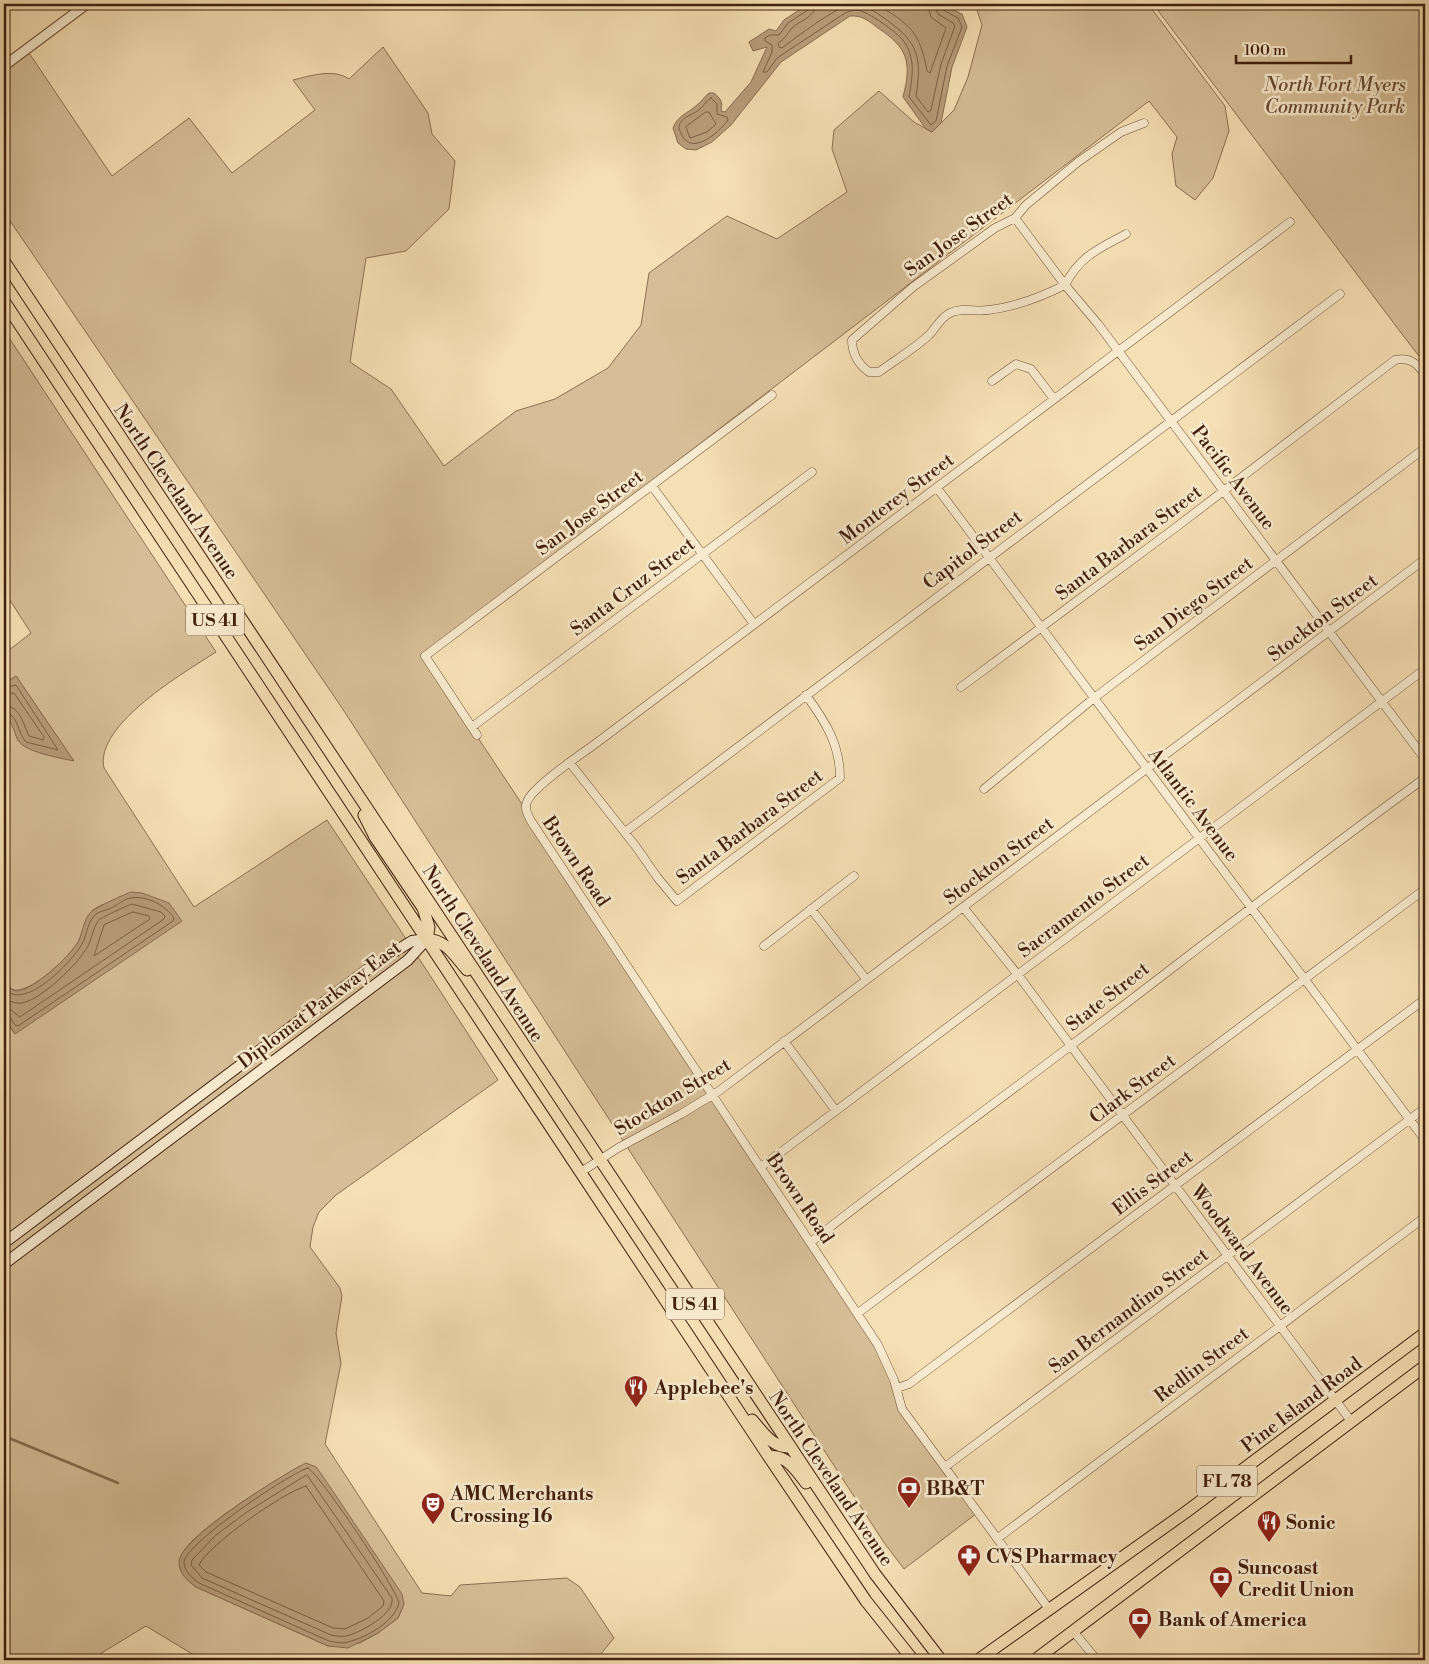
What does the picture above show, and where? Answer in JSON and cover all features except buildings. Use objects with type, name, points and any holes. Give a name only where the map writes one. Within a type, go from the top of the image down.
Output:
[{"type":"main road","name":"North Cleveland Avenue","points":[[4,261],[840,1523],[895,1603],[942,1660]]},
{"type":"main road","name":"North Cleveland Avenue","points":[[4,301],[769,1457],[866,1601],[910,1658]]},
{"type":"main road","points":[[332,755],[375,837],[423,908],[429,927],[426,939],[438,940],[444,943],[498,1006]]},
{"type":"main road","name":"Diplomat Parkway East","points":[[4,1243],[376,963],[412,941],[426,939]]},
{"type":"main road","name":"Diplomat Parkway East","points":[[4,1264],[408,960],[426,939]]},
{"type":"main road","name":"Pine Island Road","points":[[978,1660],[1186,1512],[1425,1333]]},
{"type":"main road","name":"FL 78","points":[[1035,1660],[1425,1366]]},
{"type":"main road","points":[[724,1388],[773,1444],[782,1448],[790,1447]]},
{"type":"main road","points":[[769,1457],[782,1458],[789,1462],[840,1523]]},
{"type":"street","points":[[4,66],[87,4]]},
{"type":"street","name":"San Jose Street","points":[[1065,285],[1027,302],[978,311],[966,309],[950,313],[942,318],[929,335],[879,372],[869,372],[861,366],[852,348],[852,340],[912,287],[995,228],[1015,218],[1026,205],[1078,162],[1121,132],[1144,123]]},
{"type":"street","name":"Pacific Avenue","points":[[1015,218],[1277,560],[1425,759]]},
{"type":"street","name":"Monterey Street","points":[[526,803],[534,792],[570,763],[1290,222]]},
{"type":"street","points":[[1065,285],[1074,268],[1081,260],[1126,234]]},
{"type":"street","name":"Capitol Street","points":[[625,832],[1340,294]]},
{"type":"street","name":"Santa Barbara Street","points":[[960,687],[1224,491],[1395,360],[1404,358],[1413,361],[1425,375]]},
{"type":"street","points":[[992,381],[1016,364],[1031,369],[1054,399]]},
{"type":"street","name":"San Jose Street","points":[[472,727],[425,656],[772,395]]},
{"type":"street","name":"San Diego Street","points":[[984,789],[1094,698],[1425,448]]},
{"type":"street","name":"Santa Cruz Street","points":[[472,727],[812,472]]},
{"type":"street","points":[[652,486],[754,624]]},
{"type":"street","name":"Atlantic Avenue","points":[[937,488],[1425,1140]]},
{"type":"street","name":"Stockton Street","points":[[581,1172],[713,1095],[1425,559]]},
{"type":"street","name":"Sacramento Street","points":[[761,1167],[1425,669]]},
{"type":"street","name":"Santa Barbara Street","points":[[625,832],[657,878],[677,901],[840,778],[840,764],[831,731],[806,694]]},
{"type":"street","points":[[472,727],[477,735]]},
{"type":"street","points":[[570,763],[625,832]]},
{"type":"street","name":"State Street","points":[[811,1242],[1251,907],[1425,778]]},
{"type":"street","name":"Brown Road","points":[[526,803],[526,811],[531,821],[878,1344],[897,1388],[902,1410],[1050,1609]]},
{"type":"street","points":[[764,946],[854,876]]},
{"type":"street","name":"Clark Street","points":[[858,1314],[1425,889]]},
{"type":"street","name":"Woodward Avenue","points":[[963,907],[1018,975],[1351,1421]]},
{"type":"street","points":[[811,909],[866,980]]},
{"type":"street","name":"Ellis Street","points":[[897,1388],[909,1384],[1425,999]]},
{"type":"street","points":[[784,1041],[836,1112]]},
{"type":"street","name":"San Bernandino Street","points":[[945,1467],[1425,1108]]},
{"type":"street","name":"Redlin Street","points":[[998,1538],[1425,1217]]},
{"type":"street","points":[[1073,1631],[1097,1660]]},
{"type":"green space","points":[[964,4],[1148,4],[1225,106],[1229,131],[1213,178],[1195,200],[1176,186],[1172,154],[1177,137],[1149,101],[423,655],[877,1339],[905,1408],[981,1510],[904,1569],[883,1541],[342,708],[4,212],[4,71],[29,53],[112,176],[189,118],[232,173],[315,110],[293,80],[329,73],[349,79],[383,47],[428,113],[432,134],[455,161],[449,209],[406,251],[366,258],[350,362],[391,389],[444,466],[516,411],[555,399],[608,368],[641,325],[649,273],[727,216],[777,239],[847,192],[832,149],[834,130],[879,91],[914,122],[932,132],[954,110],[968,77],[982,25],[977,10]]},
{"type":"green space","name":"North Fort Myers Community Park","points":[[1153,4],[1425,4],[1425,364],[1402,334]]},
{"type":"green space","points":[[4,330],[216,652],[164,686],[145,701],[113,735],[105,751],[104,768],[194,907],[327,820],[406,939],[374,959],[4,1238],[4,1017],[15,1034],[121,896],[97,907],[91,912],[79,940],[67,956],[48,974],[28,987],[18,990],[11,989],[4,976],[4,716],[12,724],[18,741],[40,753],[73,760],[16,676],[4,684],[4,654],[31,633],[4,591]]},
{"type":"green space","points":[[411,947],[413,950],[405,957],[4,1259],[4,1249],[379,966]]},
{"type":"green space","points":[[418,957],[498,1080],[336,1195],[319,1212],[313,1227],[310,1247],[340,1288],[342,1296],[336,1333],[341,1363],[325,1444],[422,1593],[451,1596],[460,1585],[567,1578],[580,1587],[614,1638],[596,1660],[202,1660],[146,1626],[90,1660],[4,1660],[4,1270]],"holes":[[[300,1466],[404,1604],[398,1618],[378,1633],[360,1643],[328,1646],[196,1587],[181,1571],[179,1563],[186,1548],[214,1522]]]},
{"type":"water","points":[[808,4],[940,4],[962,14],[967,27],[952,67],[941,123],[932,132],[926,129],[903,97],[907,65],[905,57],[896,42],[865,19],[858,16],[850,16],[781,62],[731,125],[712,142],[696,150],[686,149],[678,143],[673,128],[680,117],[709,93],[714,93],[718,97],[722,103],[721,111],[725,112],[751,82],[767,47],[753,51],[749,42],[769,29],[776,31],[784,20]]},
{"type":"water","points":[[16,676],[74,761],[27,748],[18,740],[11,724],[4,716],[4,684]]},
{"type":"water","points":[[131,892],[142,893],[169,903],[182,921],[15,1034],[4,1017],[4,976],[11,989],[16,991],[32,985],[50,972],[74,948],[90,913]]},
{"type":"water","points":[[306,1463],[316,1467],[322,1475],[402,1594],[404,1604],[398,1618],[378,1633],[348,1648],[328,1646],[196,1587],[184,1577],[179,1566],[184,1552],[213,1523],[276,1480]]},
{"type":"waterway","points":[[4,1436],[118,1483]]},
{"type":"place","name":"Applebee's","points":[[636,1408]]},
{"type":"place","name":"BB&T","points":[[909,1509]]},
{"type":"place","name":"AMC Merchants Crossing 16","points":[[433,1525]]},
{"type":"place","name":"Sonic","points":[[1269,1543]]},
{"type":"place","name":"CVS Pharmacy","points":[[969,1577]]},
{"type":"place","name":"Suncoast Credit Union","points":[[1221,1599]]},
{"type":"place","name":"Bank of America","points":[[1140,1640]]}]
